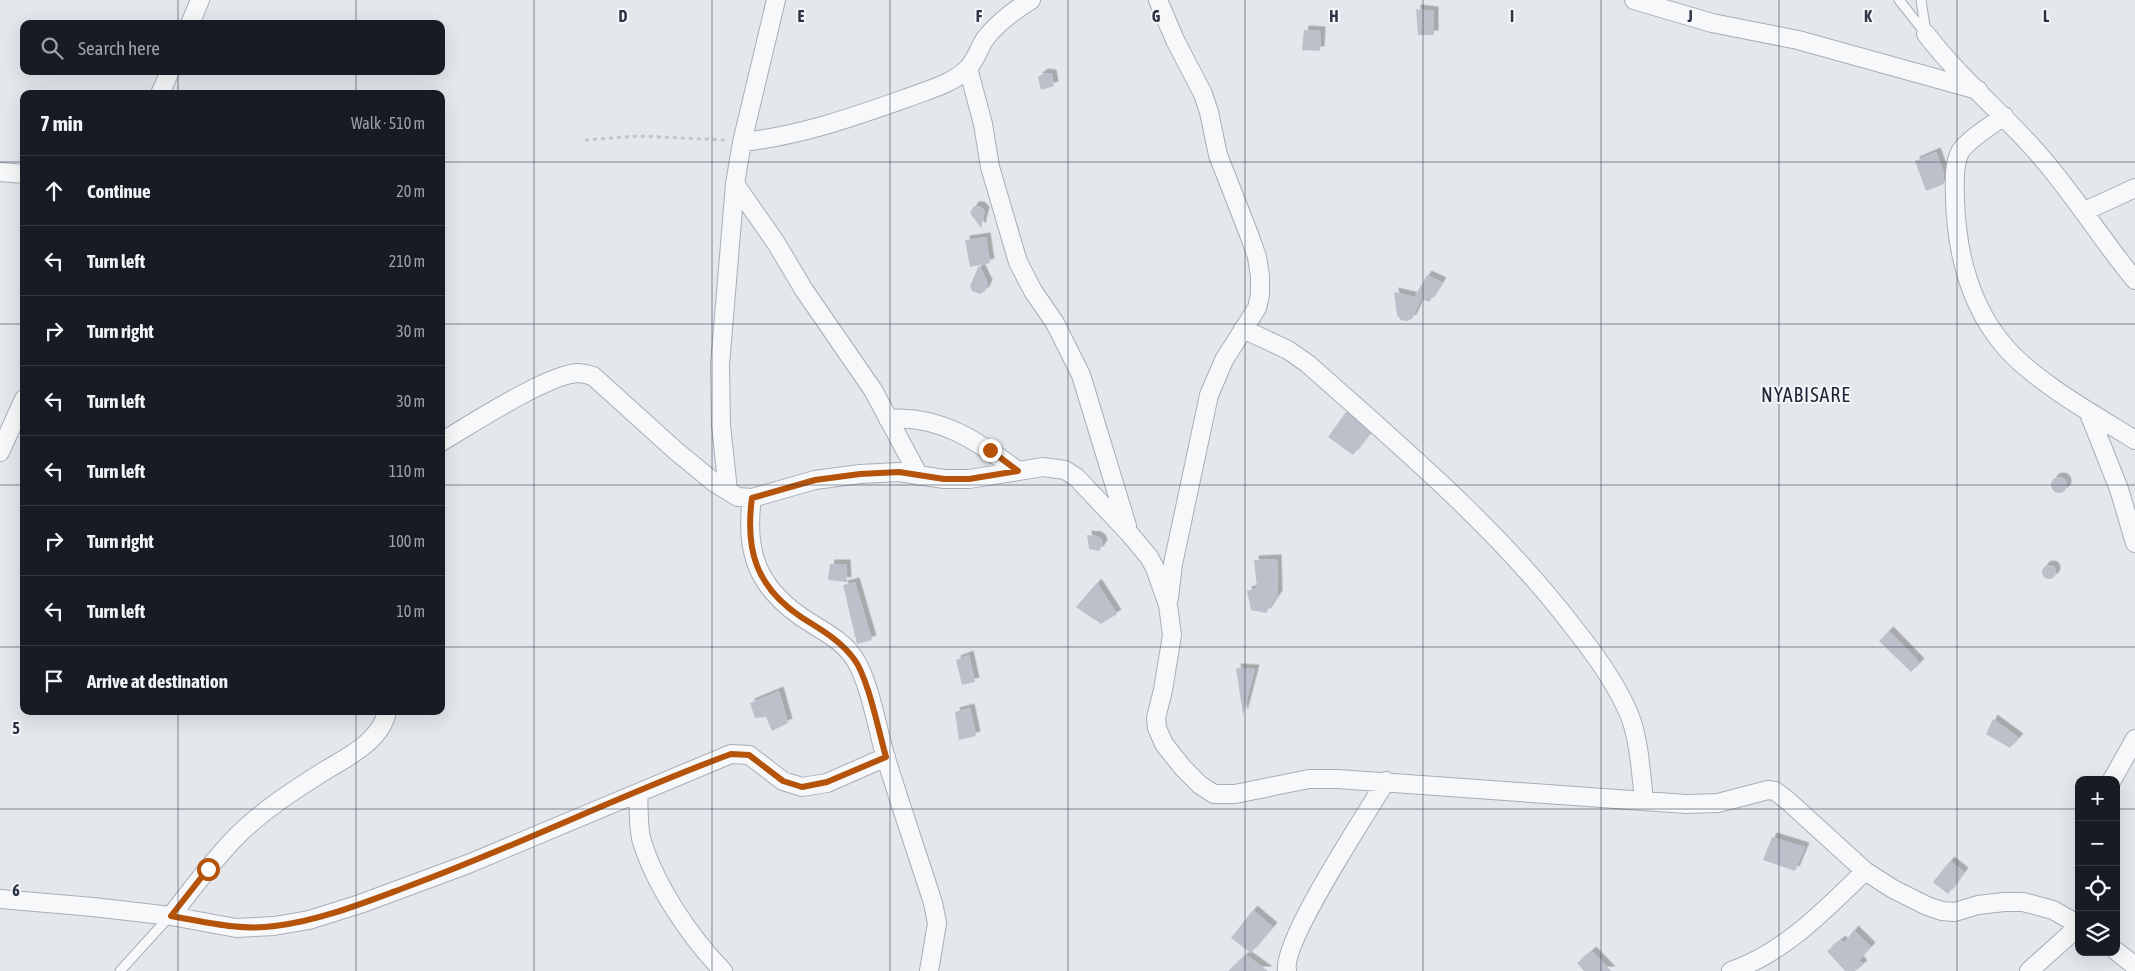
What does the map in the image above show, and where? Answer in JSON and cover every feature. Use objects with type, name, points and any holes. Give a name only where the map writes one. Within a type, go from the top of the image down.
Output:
[{"type":"street","points":[[192,20],[200,0]]},
{"type":"street","points":[[728,491],[721,425],[720,365],[735,184],[742,142],[776,0]]},
{"type":"street","points":[[742,142],[773,139],[835,122],[930,89],[954,78],[968,68],[985,39],[1008,14],[1031,0]]},
{"type":"street","points":[[1158,0],[1203,94],[1224,175],[1257,257],[1260,276],[1260,300],[1224,360],[1209,395],[1173,564],[1168,605]]},
{"type":"street","points":[[1634,0],[1712,23],[1798,40],[1978,90]]},
{"type":"street","points":[[1926,34],[1941,54],[2004,116],[2036,152],[2085,211],[2135,280]]},
{"type":"street","points":[[968,68],[983,124],[990,167],[1018,262],[1033,291],[1055,323],[1081,375],[1128,532]]},
{"type":"street","points":[[162,90],[168,75]]},
{"type":"street","points":[[2004,116],[1976,136],[1961,151],[1954,174],[1956,227],[1965,274],[1984,319],[2006,349],[2041,379],[2135,440]]},
{"type":"street","points":[[0,172],[20,174]]},
{"type":"street","points":[[735,184],[873,390],[920,476]]},
{"type":"street","points":[[2085,211],[2135,188]]},
{"type":"street","points":[[1243,329],[1288,350],[1308,364],[1475,516],[1556,604],[1616,688],[1630,716],[1640,761],[1644,800]]},
{"type":"street","points":[[445,440],[554,379],[578,373],[594,376],[676,452],[738,497],[752,498],[815,480],[860,474],[899,472],[944,479],[969,479],[1043,467],[1065,470],[1086,486],[1128,532],[1149,557],[1155,568],[1168,605],[1171,625],[1170,648],[1156,723],[1164,744],[1183,768],[1200,785],[1214,794],[1235,794],[1309,779],[1386,781],[1686,804],[1718,803],[1761,791],[1775,791],[1866,871],[1893,889],[1927,906],[1942,911],[1954,912],[1978,905],[2023,902],[2053,910],[2075,923]]},
{"type":"street","points":[[0,452],[20,407]]},
{"type":"street","points":[[2088,411],[2120,489],[2135,543]]},
{"type":"street","points":[[888,418],[915,418],[948,428],[990,450],[1018,471]]},
{"type":"street","points":[[752,498],[748,523],[753,559],[768,586],[799,616],[835,638],[855,660],[864,679],[886,757],[930,894],[937,923],[929,971]]},
{"type":"street","points":[[171,916],[235,838],[274,805],[361,748],[376,734],[386,715]]},
{"type":"street","points":[[2114,776],[2135,739]]},
{"type":"street","points":[[0,899],[93,906],[171,916],[236,928],[274,926],[309,920],[360,904],[468,864],[731,754],[749,755],[783,781],[802,787],[827,782],[886,757]]},
{"type":"street","points":[[1287,971],[1286,965],[1292,942],[1386,781]]},
{"type":"street","points":[[638,793],[641,838],[660,883],[685,924],[723,971]]},
{"type":"street","points":[[1731,971],[1750,965],[1776,949],[1834,901],[1866,871]]},
{"type":"street","points":[[2029,971],[2075,929]]},
{"type":"street","points":[[2120,954],[2135,966]]},
{"type":"lane","points":[[1898,0],[1926,34]]},
{"type":"lane","points":[[1920,0],[1926,34]]},
{"type":"lane","points":[[120,971],[171,916]]},
{"type":"path","points":[[585,140],[638,136],[699,138],[742,142]]},
{"type":"building","points":[[1416,9],[1434,11],[1434,35],[1418,35]]},
{"type":"building","points":[[1304,30],[1321,31],[1320,51],[1302,50]]},
{"type":"building","points":[[1044,73],[1052,74],[1054,86],[1041,90],[1038,77]]},
{"type":"building","points":[[1936,152],[1944,173],[1944,184],[1926,191],[1915,161]]},
{"type":"building","points":[[974,206],[980,206],[985,211],[981,228],[970,213]]},
{"type":"building","points":[[986,237],[990,263],[970,267],[965,240]]},
{"type":"building","points":[[979,265],[988,284],[985,291],[980,294],[972,291],[970,286]]},
{"type":"building","points":[[1427,275],[1442,282],[1429,302],[1421,299],[1412,319],[1401,320],[1397,315],[1394,292],[1419,298],[1415,296]]},
{"type":"building","points":[[1346,412],[1370,433],[1353,455],[1328,437]]},
{"type":"building","points":[[2059,477],[2065,479],[2067,485],[2065,491],[2059,493],[2053,491],[2051,485],[2053,479]]},
{"type":"building","points":[[1087,535],[1097,536],[1101,539],[1103,544],[1099,551],[1089,549]]},
{"type":"building","points":[[1277,559],[1278,595],[1266,613],[1251,610],[1247,591],[1257,588],[1254,560]]},
{"type":"building","points":[[830,564],[846,564],[847,582],[828,580]]},
{"type":"building","points":[[2046,565],[2052,565],[2056,572],[2052,579],[2046,579],[2042,575],[2042,569]]},
{"type":"building","points":[[855,582],[872,640],[857,644],[843,585]]},
{"type":"building","points":[[1097,583],[1117,614],[1101,624],[1076,607]]},
{"type":"building","points":[[1889,631],[1920,663],[1911,672],[1879,641]]},
{"type":"building","points":[[969,655],[975,682],[962,685],[956,660]]},
{"type":"building","points":[[1236,668],[1255,669],[1243,715]]},
{"type":"building","points":[[779,691],[788,723],[772,731],[766,717],[755,718],[750,703]]},
{"type":"building","points":[[970,708],[976,736],[959,740],[955,712]]},
{"type":"building","points":[[1993,719],[2019,738],[2010,748],[1986,734]]},
{"type":"building","points":[[1772,837],[1805,847],[1795,871],[1763,860]]},
{"type":"building","points":[[1950,861],[1964,872],[1948,894],[1933,882]]},
{"type":"building","points":[[1253,910],[1273,927],[1251,953],[1231,938]]},
{"type":"building","points":[[1854,930],[1871,947],[1859,960],[1863,965],[1855,971],[1845,971],[1827,951],[1841,940],[1844,943]]},
{"type":"building","points":[[1592,951],[1611,971],[1584,971],[1577,963]]},
{"type":"building","points":[[1246,955],[1268,971],[1228,971]]},
{"type":"district","name":"NYABISARE","points":[[1806,395]]},
{"type":"route","points":[[208,869],[171,916],[236,928],[274,926],[309,920],[360,904],[468,864],[700,765],[731,754],[749,755],[783,781],[802,787],[827,782],[886,757],[864,679],[855,660],[835,638],[799,616],[780,599],[768,586],[753,559],[748,523],[752,498],[815,480],[860,474],[899,472],[944,479],[969,479],[1018,471],[990,450]]}]
